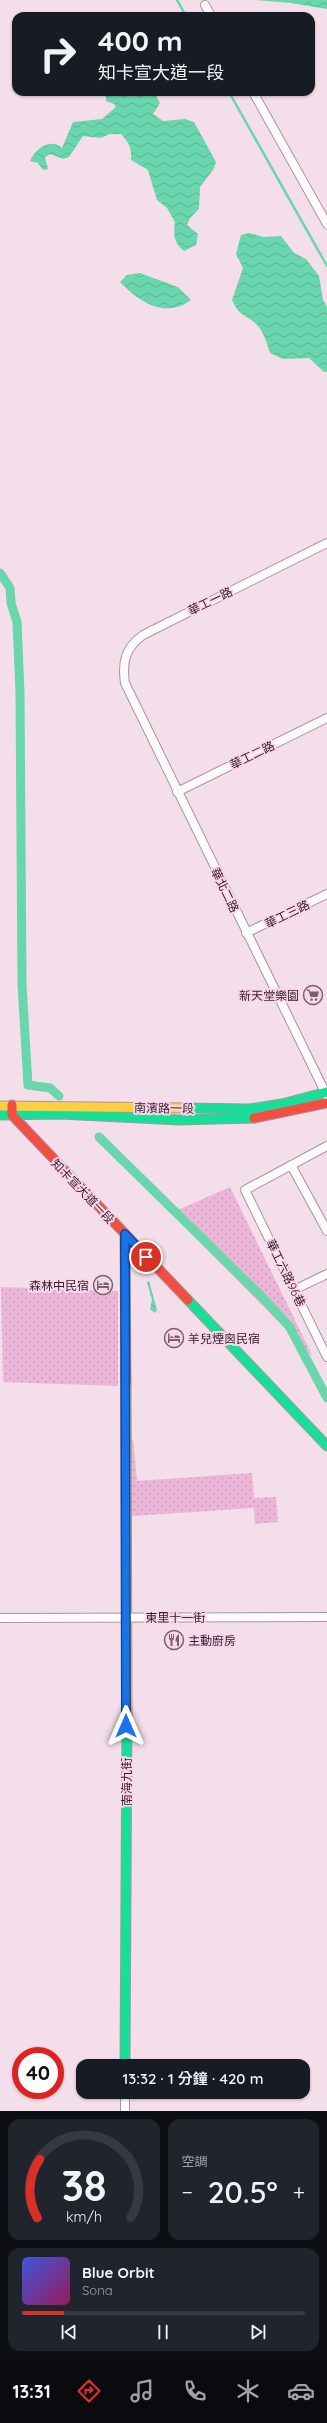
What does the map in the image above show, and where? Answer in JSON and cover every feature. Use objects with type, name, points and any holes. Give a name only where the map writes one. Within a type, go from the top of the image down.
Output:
[{"type":"street","points":[[205,5],[209,12]]},
{"type":"street","points":[[256,96],[327,224]]},
{"type":"street","name":"華工一路","points":[[125,683],[123,668],[126,652],[132,644],[143,636],[327,543]]},
{"type":"street","name":"華北二路","points":[[125,683],[246,933],[324,1079],[326,1094]]},
{"type":"street","name":"華工二路","points":[[177,792],[327,718]]},
{"type":"street","name":"華工三路","points":[[246,933],[327,894]]},
{"type":"street","name":"南濱路一段","points":[[0,1115],[12,1110],[249,1108],[282,1104],[326,1094]]},
{"type":"street","name":"南濱路一段","points":[[0,1106],[12,1110],[196,1120],[241,1119],[276,1115],[327,1102]]},
{"type":"street","name":"知卡宣大道一段","points":[[12,1110],[125,1234],[327,1446]]},
{"type":"street","points":[[327,1146],[291,1165],[327,1231]]},
{"type":"street","name":"華工六路96巷","points":[[291,1165],[245,1190],[327,1357]]},
{"type":"street","name":"南海九街","points":[[125,1234],[127,1618],[125,2059]]},
{"type":"street","points":[[294,1290],[327,1274]]},
{"type":"street","name":"東里十一街","points":[[0,1618],[327,1617]]},
{"type":"street","points":[[125,2099],[125,2111]]},
{"type":"shaded area","points":[[230,1187],[313,1357],[171,1213]]},
{"type":"shaded area","points":[[1,1287],[118,1291],[118,1386],[3,1382]]},
{"type":"shaded area","points":[[133,1440],[137,1481],[252,1473],[254,1498],[276,1497],[278,1522],[255,1524],[254,1508],[132,1516],[126,1441]]},
{"type":"water","points":[[255,0],[327,0],[327,9],[291,3]]},
{"type":"water","points":[[106,96],[156,96],[160,103],[153,114],[163,121],[185,119],[194,122],[216,162],[213,170],[200,187],[199,209],[190,218],[187,225],[198,234],[196,245],[184,251],[178,245],[175,238],[175,222],[167,208],[157,200],[148,170],[131,160],[129,146],[121,134],[110,134],[101,138],[83,136],[69,157],[63,159],[50,154],[45,157],[48,169],[43,170],[38,163],[30,161],[35,152],[43,146],[53,144],[62,148],[73,122],[102,119],[116,107],[114,104],[106,101]]},
{"type":"water","points":[[249,233],[264,237],[281,236],[294,253],[306,259],[319,276],[323,300],[327,307],[327,372],[324,372],[309,358],[283,359],[270,353],[260,328],[234,305],[232,300],[243,268],[236,254],[241,235]]},
{"type":"water","points":[[140,273],[178,287],[191,300],[181,306],[172,308],[153,306],[135,296],[120,282],[127,275]]},
{"type":"water","points":[[149,1281],[157,1310],[155,1313],[150,1309],[152,1300],[147,1282]]},
{"type":"waterway","points":[[177,0],[184,12]]},
{"type":"waterway","points":[[231,96],[327,266]]},
{"type":"waterway","points":[[0,573],[10,588],[11,603],[17,622],[20,693],[22,984],[28,1085],[50,1088],[59,1096]]},
{"type":"waterway","points":[[99,1137],[263,1298],[289,1326],[327,1398]]},
{"type":"traffic: fast","points":[[187,1108],[249,1109],[282,1104],[327,1092]]},
{"type":"traffic: fast","points":[[0,1115],[60,1114],[180,1120],[254,1118]]},
{"type":"traffic: fast","points":[[188,1300],[327,1446]]},
{"type":"traffic: fast","points":[[125,2059],[127,1714]]},
{"type":"traffic: slow","points":[[0,1106],[187,1108]]},
{"type":"traffic: slow","points":[[126,1384],[127,1714]]},
{"type":"traffic: jam","points":[[254,1118],[327,1103]]},
{"type":"traffic: jam","points":[[12,1105],[12,1115],[188,1300]]},
{"type":"traffic: jam","points":[[125,1234],[126,1384]]},
{"type":"place","name":"新天堂樂園","points":[[313,995]]},
{"type":"place","name":"森林中民宿","points":[[103,1285]]},
{"type":"place","name":"羊兒煙囪民宿","points":[[174,1338]]},
{"type":"place","name":"主動廚房","points":[[174,1640]]},
{"type":"route","points":[[126,1726],[127,1602],[125,1234],[146,1257]]}]
